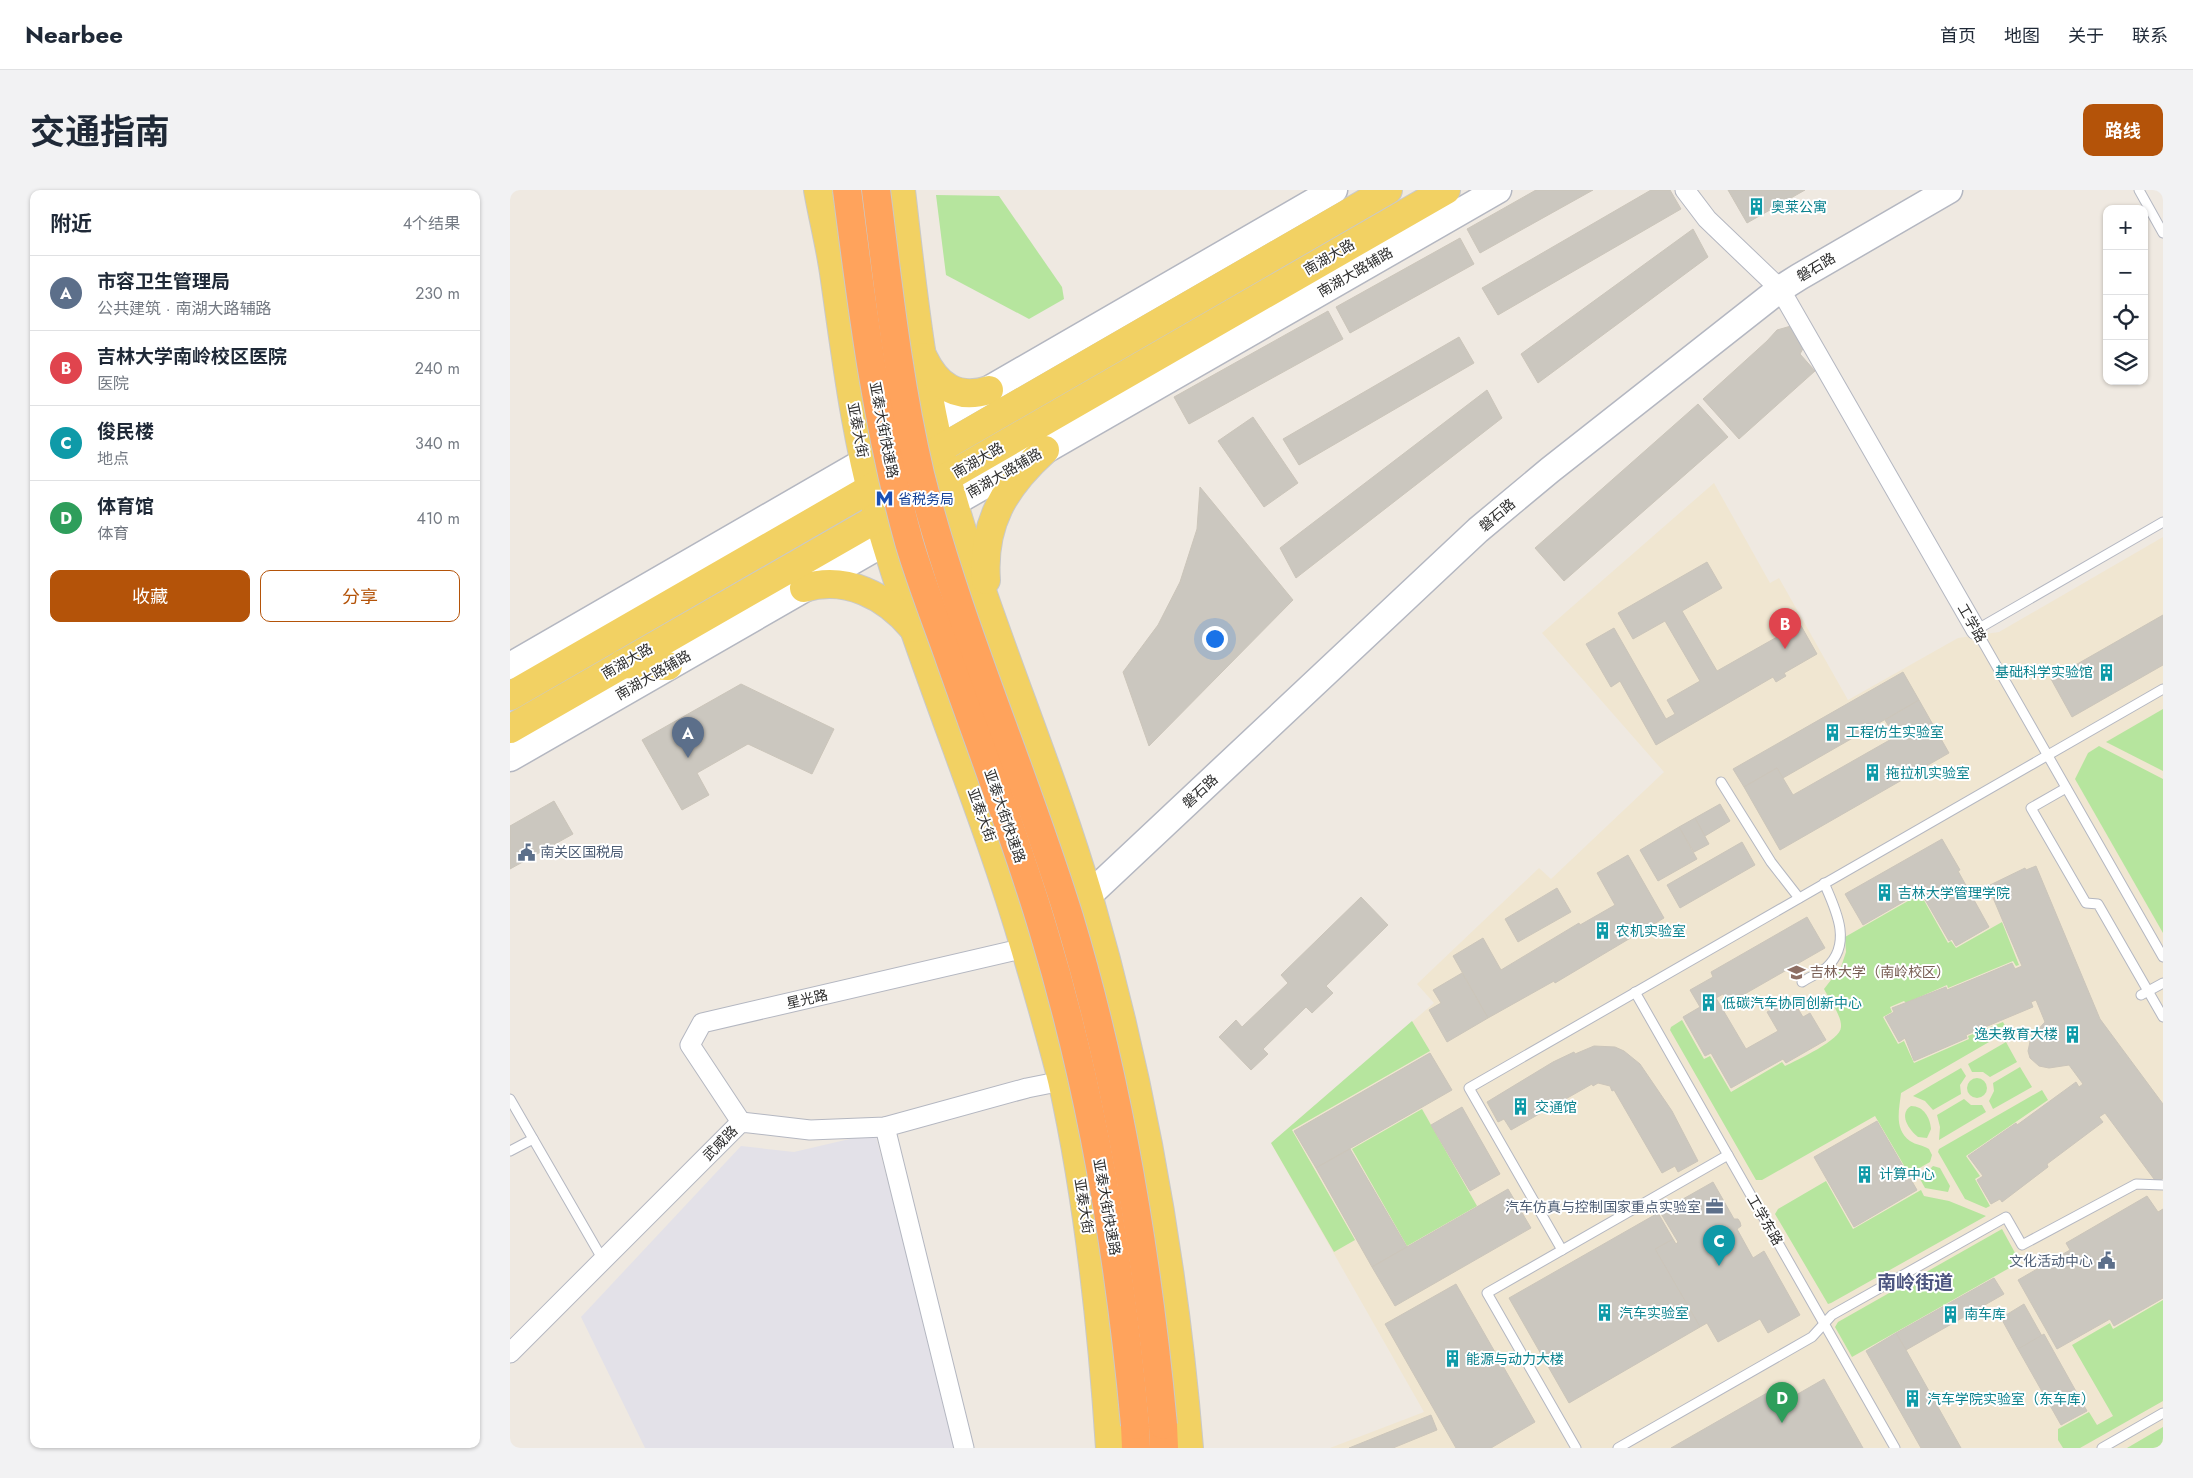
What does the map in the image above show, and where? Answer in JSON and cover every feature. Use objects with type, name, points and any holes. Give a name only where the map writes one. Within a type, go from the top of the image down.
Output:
[{"type":"highway","name":"亚泰大街快速路","points":[[847,190],[877,406],[910,545],[1016,846],[1043,926],[1060,988],[1109,1212],[1127,1336],[1135,1436]]},
{"type":"highway","name":"亚泰大街快速路","points":[[876,190],[904,400],[920,475],[963,613],[1068,915],[1087,979],[1108,1066],[1136,1202],[1146,1272],[1163,1436]]},
{"type":"main road","name":"亚泰大街","points":[[818,190],[833,269],[853,409],[864,462],[882,529],[916,631],[1000,866],[1062,1081],[1084,1201],[1093,1264],[1110,1448]]},
{"type":"main road","points":[[901,190],[922,354],[939,449],[950,490],[987,604],[1066,824],[1088,896],[1138,1089],[1167,1252],[1178,1332],[1189,1448]]},
{"type":"main road","name":"南湖大路","points":[[510,696],[1388,190]]},
{"type":"main road","name":"南湖大路","points":[[510,728],[622,664],[882,529],[950,490],[1446,190]]},
{"type":"main road","points":[[922,354],[934,376],[950,388],[966,394],[975,394],[989,390]]},
{"type":"main road","points":[[987,604],[985,556],[988,536],[994,518],[1001,501],[1012,484],[1026,467],[1045,450]]},
{"type":"main road","points":[[804,588],[829,582],[858,589],[891,605],[916,631]]},
{"type":"main road","points":[[622,664],[668,666]]},
{"type":"street","points":[[510,666],[1334,190]]},
{"type":"street","name":"南湖大路辅路","points":[[950,490],[1045,450],[1498,190]]},
{"type":"street","name":"工学路","points":[[1685,190],[1707,219],[1780,289],[1976,630]]},
{"type":"street","name":"磐石路","points":[[1088,896],[1478,530],[1550,470],[1780,289],[1799,276],[1949,190]]},
{"type":"street","name":"南湖大路辅路","points":[[510,758],[804,588],[882,529]]},
{"type":"street","name":"星光路","points":[[741,1122],[690,1044],[702,1023],[1025,948]]},
{"type":"street","name":"武威路","points":[[510,1353],[741,1122],[810,1130],[885,1127],[1027,1088],[1062,1081]]},
{"type":"street","points":[[885,1127],[964,1448]]},
{"type":"lane","points":[[2139,190],[2163,232]]},
{"type":"lane","points":[[1976,630],[2163,522]]},
{"type":"lane","name":"工学路","points":[[1976,630],[2163,957]]},
{"type":"lane","points":[[1562,1250],[1469,1088],[2163,689]]},
{"type":"lane","points":[[1721,782],[1771,862],[1800,898]]},
{"type":"lane","points":[[2066,788],[2031,808],[2086,904],[2098,904],[2145,993],[2163,1016]]},
{"type":"lane","points":[[1802,982],[1824,969],[1837,954],[1840,944],[1841,931],[1836,911],[1824,884]]},
{"type":"lane","points":[[2145,993],[2163,983]]},
{"type":"lane","name":"工学东路","points":[[1635,992],[1894,1448]]},
{"type":"lane","points":[[510,1099],[603,1260]]},
{"type":"lane","points":[[510,1152],[533,1139]]},
{"type":"lane","points":[[1576,1448],[1487,1293],[1728,1155]]},
{"type":"lane","points":[[1618,1448],[1812,1337],[1832,1315],[2006,1216],[2022,1245],[2136,1184],[2163,1185]]},
{"type":"lane","points":[[2102,1448],[2163,1414]]},
{"type":"shaded area","name":"吉林大学（南岭校区）","points":[[1714,483],[1770,583],[1779,578],[1848,700],[1958,638],[1999,632],[2163,537],[2163,1448],[1330,1448],[1424,1412],[1271,1143],[1434,1003],[1417,984],[1539,868],[1551,879],[1664,772],[1542,633]]},
{"type":"shaded area","points":[[875,1133],[958,1448],[645,1448],[581,1317],[741,1146],[794,1152]]},
{"type":"green space","points":[[936,195],[999,196],[1062,287],[1064,299],[1029,319],[946,275]]},
{"type":"green space","points":[[2163,709],[2163,771],[2106,742]]},
{"type":"green space","points":[[2099,746],[2163,779],[2163,933],[2075,779],[2088,753]]},
{"type":"green space","points":[[1929,889],[1921,895],[1948,943],[1951,941],[1956,948],[2002,922],[2019,965],[2016,966],[2013,961],[1948,988],[1947,985],[1906,1003],[1904,1001],[1890,1007],[1892,1012],[1883,1017],[1898,1044],[1904,1041],[1914,1063],[1969,1039],[1968,1036],[2003,1022],[2008,1031],[1901,1093],[1899,1119],[1902,1131],[1910,1141],[1929,1149],[1932,1155],[1930,1162],[1909,1174],[1875,1116],[1762,1180],[1756,1180],[1670,1030],[1671,1027],[1682,1020],[1704,1059],[1710,1056],[1731,1092],[1782,1062],[1785,1066],[1808,1054],[1834,1038],[1841,1027],[1837,1013],[1824,989],[1841,967],[1846,952],[1845,937]]},
{"type":"green space","points":[[1412,1021],[1430,1051],[1292,1130],[1355,1240],[1334,1252],[1271,1143]]},
{"type":"green space","points":[[2006,1042],[2017,1062],[1990,1077],[1983,1072],[1972,1072],[1968,1064]]},
{"type":"green space","points":[[2020,1067],[2032,1087],[1993,1109],[1989,1101],[1994,1091],[1993,1083]]},
{"type":"green space","points":[[1961,1068],[1966,1076],[1960,1085],[1961,1094],[1933,1110],[1925,1101],[1913,1096]]},
{"type":"green space","points":[[1977,1078],[1984,1081],[1987,1088],[1984,1095],[1977,1098],[1970,1095],[1967,1088],[1970,1081]]},
{"type":"green space","points":[[2042,1090],[2048,1100],[1966,1156],[1980,1176],[1975,1179],[1990,1206],[1986,1208],[1965,1199],[1938,1152],[1939,1149]]},
{"type":"green space","points":[[1964,1099],[1971,1105],[1982,1105],[1986,1112],[1939,1140],[1940,1127],[1937,1115]]},
{"type":"green space","points":[[1911,1106],[1923,1110],[1928,1117],[1931,1129],[1927,1138],[1918,1137],[1906,1122],[1905,1113]]},
{"type":"green space","points":[[1422,1109],[1477,1206],[1407,1246],[1352,1149]]},
{"type":"green space","points":[[1933,1166],[1940,1168],[1950,1186],[1948,1192],[1925,1188],[1920,1179]]},
{"type":"green space","points":[[1826,1181],[1853,1229],[1921,1190],[1924,1196],[1949,1201],[1986,1216],[1828,1304],[1775,1214],[1778,1209]]},
{"type":"green space","points":[[2002,1229],[2020,1262],[1852,1357],[1835,1327],[1838,1322]]},
{"type":"green space","points":[[2163,1300],[2163,1401],[2080,1448],[2063,1448],[2058,1440],[2058,1429],[2089,1412],[2097,1425],[2113,1416],[2072,1345],[2110,1323],[2113,1329]]},
{"type":"green space","points":[[2163,1427],[2163,1448],[2127,1448]]},
{"type":"building","points":[[1536,190],[1593,190],[1480,253],[1467,229]]},
{"type":"building","points":[[1651,190],[1670,190],[1681,209],[1498,315],[1482,288]]},
{"type":"building","name":"奥莱公寓","points":[[1728,190],[1805,190],[1747,223]]},
{"type":"building","points":[[1693,229],[1708,257],[1538,383],[1521,354]]},
{"type":"building","points":[[1460,238],[1474,264],[1350,333],[1336,307]]},
{"type":"building","points":[[1328,311],[1343,339],[1189,424],[1174,397]]},
{"type":"building","points":[[1791,326],[1805,345],[1800,354],[1815,371],[1739,439],[1703,399],[1777,330]]},
{"type":"building","points":[[1459,337],[1474,363],[1299,465],[1283,439]]},
{"type":"building","points":[[1487,390],[1502,418],[1296,578],[1280,548]]},
{"type":"building","points":[[1698,404],[1728,437],[1564,581],[1535,548]]},
{"type":"building","points":[[1253,417],[1298,483],[1264,507],[1218,441]]},
{"type":"building","points":[[1200,487],[1293,600],[1149,746],[1123,672],[1158,625],[1180,582],[1197,529]]},
{"type":"building","points":[[1707,562],[1722,588],[1682,611],[1717,671],[1800,624],[1817,654],[1784,673],[1786,676],[1776,682],[1773,677],[1656,745],[1620,681],[1611,687],[1586,644],[1614,628],[1666,719],[1675,714],[1667,700],[1700,681],[1665,621],[1633,639],[1618,613]]},
{"type":"building","name":"基础科学实验馆","points":[[2163,615],[2163,665],[2072,717],[2051,679]]},
{"type":"building","name":"工程仿生实验室","points":[[1903,672],[1919,700],[1783,778],[1777,768],[1744,787],[1733,769]]},
{"type":"building","points":[[741,684],[834,729],[812,774],[748,744],[697,773],[709,795],[682,810],[642,740]]},
{"type":"building","name":"拖拉机实验室","points":[[1919,700],[1949,753],[1780,850],[1744,787],[1777,768],[1793,795],[1895,737],[1885,720]]},
{"type":"building","name":"南关区国税局","points":[[554,801],[573,834],[510,869],[510,826]]},
{"type":"building","points":[[1720,804],[1730,821],[1705,836],[1695,818]]},
{"type":"building","points":[[1695,818],[1709,844],[1694,852],[1679,827]]},
{"type":"building","points":[[1679,827],[1697,859],[1658,881],[1640,850]]},
{"type":"building","name":"吉林大学管理学院","points":[[1942,839],[1989,927],[1956,946],[1952,939],[1949,941],[1923,896],[1932,891],[1929,887],[1863,925],[1845,894]]},
{"type":"building","points":[[1742,842],[1755,865],[1680,908],[1667,885]]},
{"type":"building","name":"农机实验室","points":[[1628,855],[1664,918],[1555,983],[1554,981],[1488,1018],[1453,956],[1483,938],[1501,970],[1579,923],[1580,925],[1615,905],[1597,873]]},
{"type":"building","name":"逸夫教育大楼","points":[[2036,866],[2100,1019],[2163,1104],[2163,1178],[2157,1183],[2105,1113],[2099,1117],[2103,1122],[2047,1164],[2048,1167],[2002,1202],[2000,1199],[1991,1204],[1977,1180],[1983,1176],[1968,1156],[2016,1123],[2017,1125],[2076,1082],[2079,1087],[2083,1084],[2069,1065],[2049,1068],[2039,1066],[2030,1058],[2028,1051],[2031,1037],[2045,1022],[2036,1000],[2031,1002],[2033,1007],[1966,1035],[1967,1038],[1914,1061],[1905,1038],[1899,1042],[1885,1017],[1894,1012],[1892,1008],[1946,987],[1947,990],[2012,963],[2015,969],[2022,966],[1988,886],[2025,868],[2026,870]]},
{"type":"building","points":[[1557,888],[1571,912],[1518,942],[1505,919]]},
{"type":"building","points":[[1361,897],[1388,925],[1326,986],[1333,993],[1312,1013],[1306,1007],[1263,1049],[1268,1054],[1251,1070],[1219,1037],[1236,1020],[1242,1027],[1288,983],[1281,975]]},
{"type":"building","name":"低碳汽车协同创新中心","points":[[1807,917],[1825,948],[1729,1003],[1723,994],[1716,998],[1746,1049],[1778,1031],[1767,1012],[1785,1002],[1787,1005],[1794,1002],[1803,1017],[1810,1013],[1826,1040],[1786,1063],[1783,1059],[1731,1088],[1711,1053],[1705,1056],[1683,1017],[1700,1007],[1690,990],[1713,977],[1711,972]]},
{"type":"building","points":[[1462,973],[1488,1018],[1447,1042],[1429,1010],[1441,1003],[1433,990]]},
{"type":"building","name":"交通馆","points":[[1594,1046],[1615,1047],[1624,1051],[1640,1064],[1672,1111],[1698,1161],[1678,1172],[1675,1166],[1662,1173],[1614,1090],[1612,1091],[1610,1086],[1598,1083],[1593,1086],[1592,1084],[1511,1130],[1504,1119],[1498,1122],[1487,1102],[1553,1062],[1574,1052],[1575,1054]]},
{"type":"building","points":[[1430,1053],[1452,1090],[1316,1168],[1294,1131]]},
{"type":"building","points":[[1462,1107],[1500,1174],[1470,1191],[1431,1125]]},
{"type":"building","name":"计算中心","points":[[1877,1121],[1917,1190],[1854,1227],[1814,1157]]},
{"type":"building","points":[[1350,1149],[1407,1247],[1372,1267],[1316,1168]]},
{"type":"building","points":[[1713,1182],[1734,1219],[1738,1219],[1740,1222],[1741,1226],[1737,1229],[1753,1258],[1764,1251],[1800,1315],[1768,1333],[1760,1319],[1718,1342],[1707,1323],[1700,1327],[1655,1249],[1673,1239],[1676,1244],[1678,1242],[1660,1212]]},
{"type":"building","points":[[1508,1189],[1531,1228],[1395,1306],[1372,1267]]},
{"type":"building","name":"文化活动中心","points":[[2147,1196],[2158,1212],[2163,1209],[2163,1298],[2114,1326],[2110,1319],[2057,1349],[2018,1280],[2070,1250],[2066,1243]]},
{"type":"building","name":"汽车实验室","points":[[1658,1213],[1673,1239],[1655,1249],[1700,1327],[1569,1403],[1509,1298]]},
{"type":"building","name":"南车库","points":[[1994,1278],[2004,1294],[1906,1350],[1896,1333]]},
{"type":"building","name":"能源与动力大楼","points":[[1456,1284],[1535,1422],[1491,1448],[1456,1448],[1385,1324]]},
{"type":"building","points":[[2024,1304],[2042,1336],[2018,1349],[2001,1318]]},
{"type":"building","name":"汽车学院实验室（东车库）","points":[[1896,1333],[1961,1448],[1921,1448],[1866,1351]]},
{"type":"building","points":[[2044,1334],[2087,1411],[2061,1425],[2018,1349]]},
{"type":"building","points":[[1824,1379],[1863,1448],[1671,1448],[1781,1385],[1789,1399]]},
{"type":"building","points":[[1431,1415],[1437,1430],[1393,1448],[1349,1448]]},
{"type":"place","name":"奥莱公寓","points":[[1757,207]]},
{"type":"place","name":"省税务局","points":[[884,499]]},
{"type":"place","name":"吉林大学南岭校区医院","points":[[1785,649]]},
{"type":"place","name":"基础科学实验馆","points":[[2107,672]]},
{"type":"place","name":"工程仿生实验室","points":[[1832,732]]},
{"type":"place","name":"市容卫生管理局","points":[[688,758]]},
{"type":"place","name":"拖拉机实验室","points":[[1872,773]]},
{"type":"place","name":"南关区国税局","points":[[526,852]]},
{"type":"place","name":"吉林大学管理学院","points":[[1884,893]]},
{"type":"place","name":"农机实验室","points":[[1602,931]]},
{"type":"place","name":"吉林大学（南岭校区）","points":[[1796,972]]},
{"type":"place","name":"低碳汽车协同创新中心","points":[[1708,1003]]},
{"type":"place","name":"逸夫教育大楼","points":[[2072,1034]]},
{"type":"place","name":"交通馆","points":[[1521,1107]]},
{"type":"place","name":"计算中心","points":[[1865,1174]]},
{"type":"place","name":"汽车仿真与控制国家重点实验室","points":[[1715,1207]]},
{"type":"place","name":"文化活动中心","points":[[2107,1261]]},
{"type":"place","name":"俊民楼","points":[[1719,1266]]},
{"type":"place","name":"汽车实验室","points":[[1605,1313]]},
{"type":"place","name":"南车库","points":[[1950,1314]]},
{"type":"place","name":"能源与动力大楼","points":[[1452,1359]]},
{"type":"place","name":"汽车学院实验室（东车库）","points":[[1913,1399]]},
{"type":"place","name":"体育馆","points":[[1782,1423]]},
{"type":"district","name":"南岭街道","points":[[1915,1282]]}]
